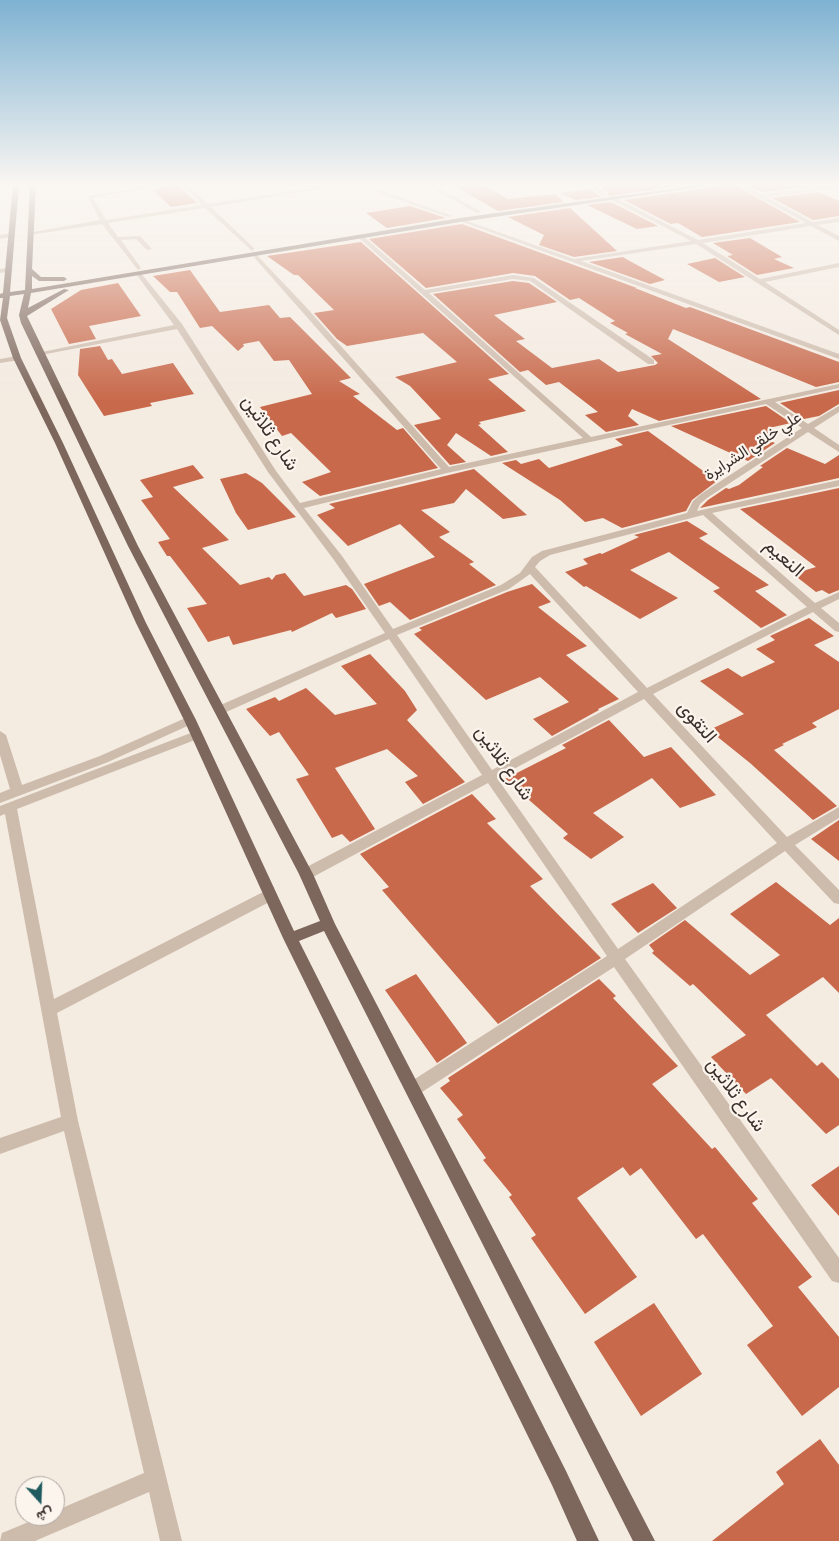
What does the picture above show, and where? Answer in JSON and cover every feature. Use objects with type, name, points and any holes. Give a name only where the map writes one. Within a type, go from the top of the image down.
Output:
[{"type":"main road","points":[[11,257],[10,270],[3,292],[2,322],[17,358],[122,549],[220,710],[306,874],[328,924],[644,1541]]},
{"type":"main road","points":[[29,257],[28,289],[23,315],[24,323],[40,353],[122,549],[141,622],[190,720],[290,938],[559,1478],[588,1541]]},
{"type":"main road","points":[[3,292],[219,257]]},
{"type":"main road","points":[[29,269],[35,276],[46,280],[81,280]]},
{"type":"main road","points":[[0,276],[10,270]]},
{"type":"main road","points":[[23,315],[48,298],[81,280]]},
{"type":"main road","points":[[290,938],[328,924]]},
{"type":"street","name":"شارع ثلاثين","points":[[128,257],[180,326],[262,458],[338,558],[616,958],[839,1274]]},
{"type":"street","points":[[258,257],[447,470]]},
{"type":"street","points":[[384,257],[589,439]]},
{"type":"street","points":[[565,257],[839,357]]},
{"type":"street","points":[[574,260],[594,257]]},
{"type":"street","points":[[721,257],[839,333]]},
{"type":"street","points":[[760,281],[839,265]]},
{"type":"street","points":[[0,271],[10,270]]},
{"type":"street","points":[[424,292],[513,277],[532,278],[651,362]]},
{"type":"street","points":[[40,353],[180,326]]},
{"type":"street","points":[[0,361],[17,358]]},
{"type":"street","points":[[299,506],[447,470],[839,386]]},
{"type":"street","points":[[769,402],[839,449]]},
{"type":"street","name":"علي خلقي الشرايرة","points":[[691,515],[696,503],[704,496],[839,408]]},
{"type":"street","points":[[220,710],[505,587],[517,580],[530,568],[536,559],[557,549],[691,515],[839,483]]},
{"type":"street","name":"النعيم","points":[[706,513],[839,629]]},
{"type":"street","name":"التقوى","points":[[530,568],[646,693],[705,760],[839,899]]},
{"type":"street","points":[[306,874],[646,693],[839,595]]},
{"type":"street","points":[[3,805],[17,791],[104,759],[190,720]]},
{"type":"street","points":[[0,735],[17,791]]},
{"type":"street","points":[[3,805],[196,735]]},
{"type":"street","points":[[3,805],[48,1010],[70,1121],[170,1541]]},
{"type":"street","points":[[413,1089],[616,958],[785,844],[839,812]]},
{"type":"street","points":[[48,1010],[270,895]]},
{"type":"street","points":[[0,1146],[70,1121]]},
{"type":"street","points":[[10,1541],[156,1479]]},
{"type":"building","points":[[268,257],[378,257],[509,374],[488,379],[526,411],[479,422],[481,424],[478,425],[508,452],[491,456],[456,433],[447,445],[466,462],[450,465],[414,425],[441,419],[410,386],[395,377],[457,362],[423,333],[347,346],[337,339],[314,313],[334,310],[298,275],[294,275]]},
{"type":"building","points":[[390,257],[552,257],[686,308],[690,307],[839,362],[839,382],[816,387],[673,329],[668,339],[761,399],[659,421],[632,409],[628,416],[639,425],[606,432],[585,415],[598,412],[559,382],[546,385],[528,370],[520,372],[433,294],[513,281],[529,283],[557,302],[494,315],[525,339],[516,341],[552,368],[599,359],[618,372],[655,365],[658,363],[651,356],[662,354],[625,334],[628,333],[610,323],[615,321],[579,298],[570,300],[535,276],[513,273],[426,288]]},
{"type":"building","points":[[623,257],[665,280],[650,284],[589,262]]},
{"type":"building","points":[[728,257],[782,257],[774,259],[794,268],[757,275]]},
{"type":"building","points":[[715,258],[745,277],[719,282],[687,264]]},
{"type":"building","points":[[190,270],[220,312],[269,305],[280,318],[290,317],[351,378],[339,381],[360,394],[353,396],[397,430],[403,428],[438,468],[320,496],[302,482],[331,472],[291,433],[282,436],[260,407],[312,394],[289,360],[274,361],[259,341],[243,344],[244,346],[238,351],[212,326],[200,328],[177,292],[170,292],[153,276]]},
{"type":"building","points":[[118,283],[141,316],[89,326],[96,339],[69,344],[51,309],[81,290]]},
{"type":"building","points":[[100,346],[108,360],[112,359],[122,374],[173,363],[194,394],[150,403],[152,406],[104,416],[78,375],[80,349]]},
{"type":"building","points":[[839,390],[839,404],[819,416],[804,419],[780,403]]},
{"type":"building","points":[[766,406],[791,423],[769,428],[774,432],[759,436],[775,443],[748,461],[671,426]]},
{"type":"building","points":[[648,431],[717,481],[692,500],[686,511],[622,528],[603,518],[585,522],[560,500],[502,463],[516,460],[521,464],[539,459],[549,468],[623,445],[615,439]]},
{"type":"building","points":[[787,448],[825,464],[839,455],[839,478],[700,508],[726,488],[729,489],[739,485],[763,467],[760,466]]},
{"type":"building","points":[[193,465],[204,478],[173,487],[229,540],[202,548],[240,585],[269,577],[272,580],[276,575],[285,573],[304,596],[346,585],[352,589],[366,609],[336,618],[332,613],[292,632],[291,630],[233,645],[229,636],[208,642],[187,608],[207,604],[170,556],[167,556],[158,542],[170,539],[141,500],[153,497],[140,480]]},
{"type":"building","points":[[474,469],[527,515],[503,519],[466,489],[454,503],[421,510],[450,532],[439,537],[474,562],[469,564],[496,585],[410,620],[390,602],[379,606],[364,584],[435,557],[400,524],[348,546],[317,515],[335,508],[329,504]]},
{"type":"building","points":[[246,473],[262,483],[296,517],[248,530],[236,513],[220,479]]},
{"type":"building","points":[[839,488],[839,590],[829,594],[822,590],[816,592],[793,574],[816,567],[740,509]]},
{"type":"building","points":[[687,521],[708,534],[699,538],[769,585],[755,591],[787,615],[761,628],[713,591],[720,588],[669,552],[630,570],[678,598],[640,619],[586,586],[584,587],[565,572],[588,564],[583,559],[602,554],[639,537],[634,535]]},
{"type":"building","points":[[532,584],[551,602],[538,607],[587,646],[566,655],[619,699],[552,736],[533,719],[569,702],[540,677],[486,700],[414,634],[422,630],[419,628],[507,592]]},
{"type":"building","points":[[809,618],[834,636],[814,645],[839,662],[839,709],[812,723],[817,727],[782,744],[784,745],[774,750],[837,806],[813,820],[750,763],[709,730],[744,714],[700,681],[728,668],[742,677],[775,662],[756,649],[775,640],[770,636]]},
{"type":"building","points":[[370,654],[405,691],[417,710],[407,720],[465,782],[423,804],[405,782],[418,776],[387,749],[335,768],[375,829],[350,842],[342,834],[332,838],[296,779],[309,775],[279,732],[270,736],[246,709],[275,697],[279,701],[306,688],[335,715],[377,704],[341,666]]},
{"type":"building","points":[[609,720],[644,757],[671,747],[716,795],[680,808],[652,778],[593,813],[624,837],[591,859],[563,838],[568,834],[505,779],[566,748],[562,745]]},
{"type":"building","points":[[472,794],[496,819],[487,823],[543,879],[530,886],[601,958],[498,1024],[382,890],[389,887],[360,854]]},
{"type":"building","points":[[839,820],[839,861],[811,839]]},
{"type":"building","points":[[776,882],[830,925],[839,918],[839,993],[823,977],[766,1015],[817,1066],[822,1062],[839,1079],[839,1125],[826,1134],[771,1078],[746,1094],[711,1057],[746,1035],[693,984],[690,986],[652,953],[654,951],[649,945],[685,920],[750,975],[780,955],[730,914]]},
{"type":"building","points":[[653,883],[677,908],[638,933],[611,904]]},
{"type":"building","points":[[416,974],[467,1043],[437,1063],[385,990]]},
{"type":"building","points":[[599,979],[616,996],[613,998],[678,1066],[652,1084],[712,1149],[715,1147],[758,1199],[752,1203],[812,1277],[798,1287],[839,1337],[839,1387],[802,1416],[747,1345],[773,1326],[703,1234],[696,1239],[641,1168],[630,1176],[623,1167],[577,1198],[637,1277],[585,1314],[531,1238],[536,1235],[509,1197],[512,1195],[483,1160],[486,1158],[457,1119],[463,1115],[440,1088],[450,1081],[448,1078]]},
{"type":"building","points":[[839,1166],[839,1216],[811,1185]]},
{"type":"building","points":[[654,1303],[702,1374],[641,1416],[594,1342]]},
{"type":"building","points":[[820,1439],[839,1465],[839,1541],[712,1541],[784,1484],[776,1472]]}]
